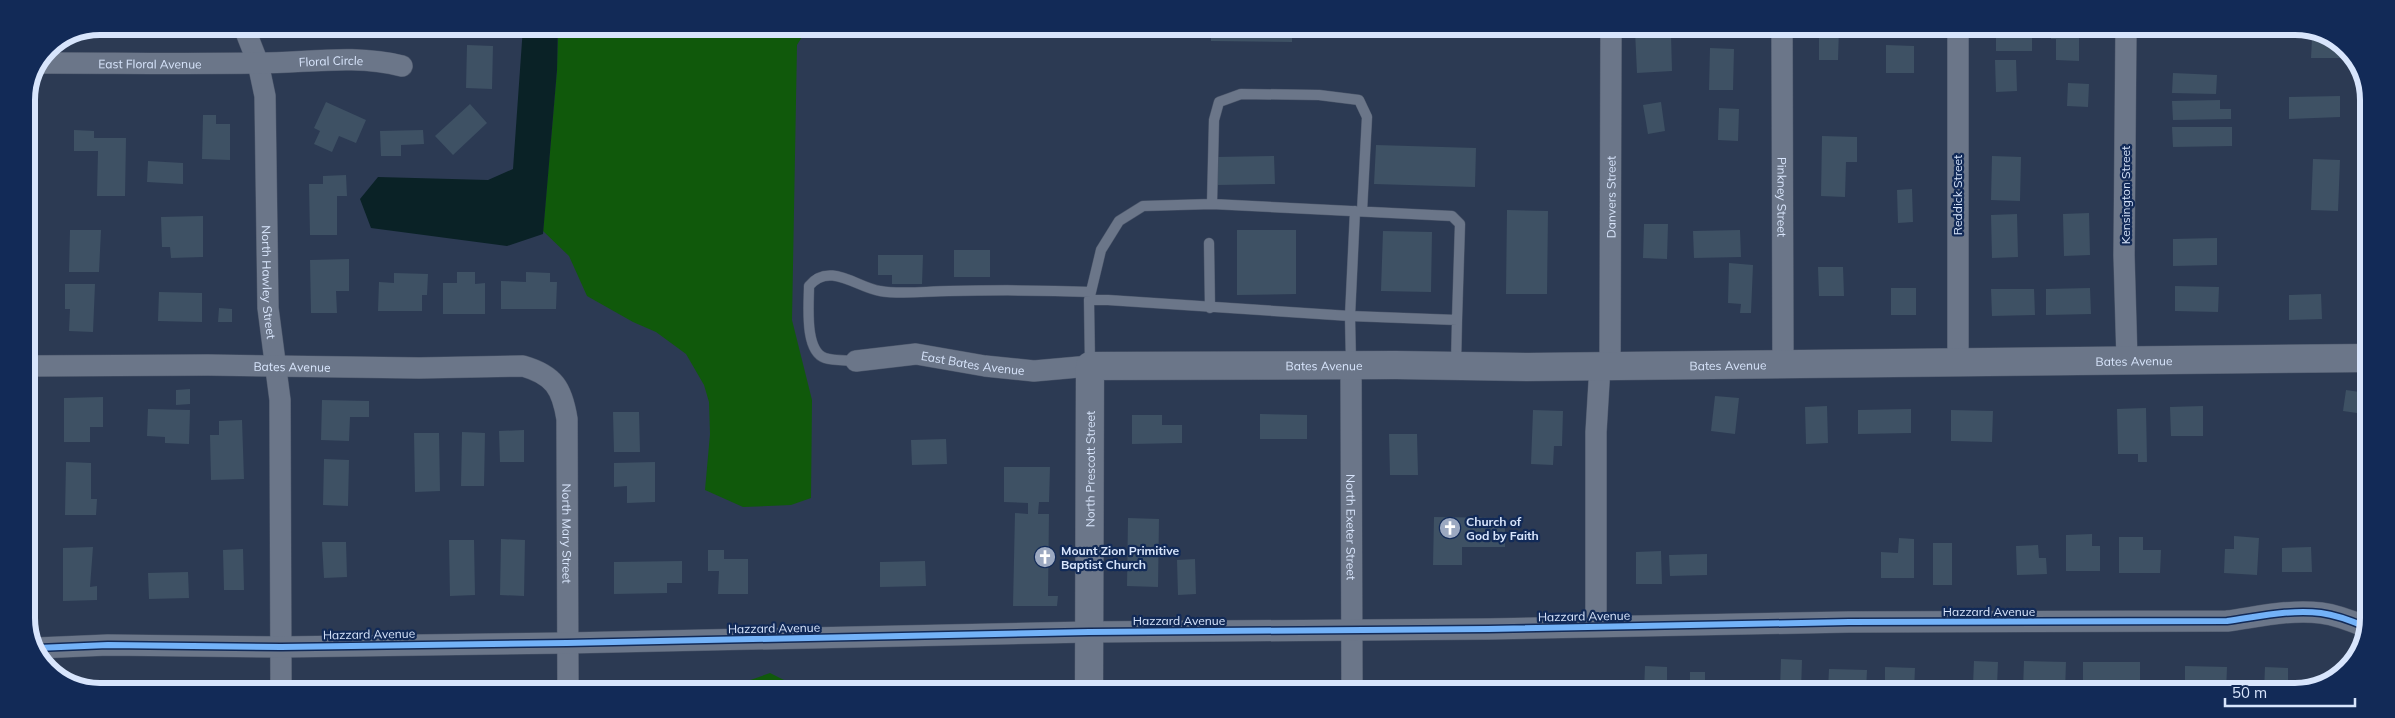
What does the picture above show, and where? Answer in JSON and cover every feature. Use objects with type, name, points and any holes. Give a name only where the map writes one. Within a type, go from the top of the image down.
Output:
[{"type":"street","name":"North Hawley Street","points":[[247,35],[258,63],[265,96],[268,308],[280,400],[281,683]]},
{"type":"street","name":"Danvers Street","points":[[1596,626],[1596,432],[1605,366],[1611,35]]},
{"type":"street","name":"Pinkney Street","points":[[1782,35],[1783,364]]},
{"type":"street","name":"Reddick Street","points":[[1958,35],[1958,362]]},
{"type":"street","name":"Kensington Street","points":[[2126,35],[2124,255],[2127,360]]},
{"type":"street","name":"Floral Circle","points":[[258,63],[333,59],[366,60],[402,66]]},
{"type":"street","name":"East Floral Avenue","points":[[47,63],[258,63]]},
{"type":"street","name":"East Bates Avenue","points":[[856,361],[916,354],[985,366],[1034,371],[1090,366]]},
{"type":"street","name":"Bates Avenue","points":[[1090,366],[1605,366],[2360,358]]},
{"type":"street","name":"North Exeter Street","points":[[1351,365],[1352,683]]},
{"type":"street","name":"Bates Avenue","points":[[35,366],[419,368],[523,366],[538,371],[553,381]]},
{"type":"street","name":"North Prescott Street","points":[[1089,683],[1090,366]]},
{"type":"street","name":"North Mary Street","points":[[553,381],[564,403],[567,419],[568,683]]},
{"type":"street","name":"Hazzard Avenue","points":[[43,648],[108,645],[280,646],[567,643],[1089,632],[1850,622],[2227,621],[2289,613],[2321,613],[2341,617],[2359,624]]},
{"type":"lane","points":[[1212,204],[1214,120],[1219,102],[1241,94],[1319,95],[1359,100],[1367,117],[1350,316],[1351,365]]},
{"type":"lane","points":[[1090,366],[1090,296],[1101,250],[1119,221],[1143,206],[1212,204],[1452,216],[1460,224],[1456,366]]},
{"type":"lane","points":[[1209,243],[1210,308]]},
{"type":"lane","points":[[856,361],[825,358],[818,353],[810,340],[809,286],[814,280],[823,277],[847,278],[880,291],[1035,290],[1210,308],[1457,320]]},
{"type":"green space","points":[[558,35],[803,35],[797,45],[792,320],[812,400],[811,498],[791,505],[743,507],[705,490],[710,434],[709,402],[704,385],[686,354],[656,332],[633,322],[587,296],[569,256],[543,231],[557,70]]},
{"type":"green space","points":[[770,673],[790,683],[742,683]]},
{"type":"shaded area","points":[[522,35],[558,35],[557,70],[543,234],[507,246],[371,228],[360,199],[378,177],[488,180],[513,169]]},
{"type":"building","points":[[1211,35],[1292,35],[1292,42],[1211,41]]},
{"type":"building","points":[[1635,35],[1671,35],[1672,71],[1637,73]]},
{"type":"building","points":[[1819,35],[1839,35],[1838,60],[1819,60]]},
{"type":"building","points":[[1996,35],[2032,35],[2032,51],[1996,51]]},
{"type":"building","points":[[2051,35],[2079,35],[2079,61],[2056,60],[2056,39],[2051,39]]},
{"type":"building","points":[[2312,38],[2324,42],[2342,55],[2342,58],[2311,58]]},
{"type":"building","points":[[467,45],[493,46],[492,89],[466,88]]},
{"type":"building","points":[[1886,45],[1914,46],[1914,73],[1886,73]]},
{"type":"building","points":[[1710,48],[1734,49],[1733,90],[1709,90]]},
{"type":"building","points":[[1995,60],[2016,60],[2017,91],[1996,92]]},
{"type":"building","points":[[2173,73],[2217,75],[2216,94],[2172,93]]},
{"type":"building","points":[[2068,83],[2089,84],[2088,107],[2067,106]]},
{"type":"building","points":[[2340,96],[2340,117],[2289,119],[2289,97]]},
{"type":"building","points":[[2220,100],[2220,109],[2231,109],[2231,119],[2173,120],[2172,101]]},
{"type":"building","points":[[326,102],[366,120],[356,143],[339,136],[332,152],[314,144],[320,131],[314,128]]},
{"type":"building","points":[[1661,102],[1665,131],[1648,134],[1643,105]]},
{"type":"building","points":[[470,104],[487,123],[453,155],[435,136]]},
{"type":"building","points":[[1719,108],[1739,109],[1738,141],[1718,140]]},
{"type":"building","points":[[203,115],[216,115],[216,124],[230,124],[230,160],[202,159]]},
{"type":"building","points":[[2172,127],[2232,127],[2232,146],[2173,147]]},
{"type":"building","points":[[74,130],[94,131],[94,138],[126,138],[125,196],[97,196],[98,151],[74,151]]},
{"type":"building","points":[[423,130],[424,144],[401,145],[401,156],[381,156],[380,131]]},
{"type":"building","points":[[1822,136],[1857,137],[1857,162],[1846,162],[1845,197],[1821,196]]},
{"type":"building","points":[[1376,145],[1476,148],[1475,187],[1374,184]]},
{"type":"building","points":[[1274,156],[1275,184],[1218,185],[1217,157]]},
{"type":"building","points":[[1992,156],[2021,157],[2020,201],[1991,200]]},
{"type":"building","points":[[2313,159],[2340,160],[2338,211],[2311,210]]},
{"type":"building","points":[[148,161],[183,163],[183,184],[147,182]]},
{"type":"building","points":[[346,175],[347,196],[337,196],[337,235],[310,235],[309,184],[323,184],[323,176]]},
{"type":"building","points":[[1912,189],[1913,222],[1898,223],[1897,190]]},
{"type":"building","points":[[1507,210],[1548,211],[1547,294],[1506,294]]},
{"type":"building","points":[[2089,213],[2090,255],[2064,256],[2063,214]]},
{"type":"building","points":[[2017,214],[2018,257],[1992,258],[1991,215]]},
{"type":"building","points":[[203,216],[203,257],[171,258],[170,247],[162,247],[161,217]]},
{"type":"building","points":[[1644,224],[1668,224],[1667,259],[1643,258]]},
{"type":"building","points":[[70,230],[101,230],[99,272],[69,272]]},
{"type":"building","points":[[1237,230],[1296,230],[1296,294],[1237,295]]},
{"type":"building","points":[[1740,230],[1741,257],[1694,258],[1693,231]]},
{"type":"building","points":[[1383,231],[1432,232],[1431,292],[1381,291]]},
{"type":"building","points":[[2217,238],[2217,265],[2173,266],[2173,239]]},
{"type":"building","points":[[954,250],[990,250],[990,277],[954,277]]},
{"type":"building","points":[[878,255],[923,255],[922,284],[892,284],[892,275],[878,275]]},
{"type":"building","points":[[349,259],[349,291],[336,291],[337,313],[311,313],[310,260]]},
{"type":"building","points":[[1729,263],[1753,265],[1751,313],[1740,313],[1741,304],[1728,303]]},
{"type":"building","points":[[1818,267],[1843,267],[1844,296],[1819,296]]},
{"type":"building","points":[[457,272],[475,272],[475,284],[485,283],[485,314],[443,314],[443,283],[457,283]]},
{"type":"building","points":[[526,272],[550,273],[550,282],[557,282],[556,309],[501,309],[501,281],[526,282]]},
{"type":"building","points":[[394,273],[428,274],[427,295],[422,295],[422,311],[378,311],[379,282],[394,283]]},
{"type":"building","points":[[65,284],[95,284],[93,332],[69,331],[70,309],[65,309]]},
{"type":"building","points":[[2175,286],[2219,287],[2218,312],[2175,311]]},
{"type":"building","points":[[1891,288],[1916,288],[1916,315],[1891,315]]},
{"type":"building","points":[[2090,288],[2091,314],[2046,315],[2046,289]]},
{"type":"building","points":[[1991,289],[2034,289],[2035,315],[1992,316]]},
{"type":"building","points":[[159,292],[202,293],[202,322],[158,321]]},
{"type":"building","points":[[2321,294],[2322,319],[2289,320],[2289,295]]},
{"type":"building","points":[[219,308],[232,309],[232,322],[218,322]]},
{"type":"building","points":[[190,389],[190,404],[176,405],[176,390]]},
{"type":"building","points":[[2346,390],[2360,392],[2360,413],[2343,411]]},
{"type":"building","points":[[1715,396],[1739,398],[1735,434],[1711,431]]},
{"type":"building","points":[[103,397],[103,427],[90,427],[90,442],[64,442],[64,398]]},
{"type":"building","points":[[322,400],[369,401],[369,417],[350,417],[349,441],[321,440]]},
{"type":"building","points":[[1827,406],[1828,443],[1806,444],[1805,407]]},
{"type":"building","points":[[2203,406],[2203,436],[2171,436],[2170,407]]},
{"type":"building","points":[[2146,408],[2147,462],[2138,462],[2138,454],[2118,454],[2117,409]]},
{"type":"building","points":[[148,409],[190,410],[189,444],[165,443],[165,437],[147,436]]},
{"type":"building","points":[[1911,409],[1911,433],[1858,434],[1858,410]]},
{"type":"building","points":[[1533,410],[1563,411],[1562,446],[1554,446],[1553,465],[1531,464]]},
{"type":"building","points":[[1951,410],[1993,411],[1992,442],[1951,441]]},
{"type":"building","points":[[613,412],[639,412],[640,452],[614,452]]},
{"type":"building","points":[[1260,414],[1307,415],[1307,439],[1260,439]]},
{"type":"building","points":[[1132,415],[1162,415],[1162,425],[1182,425],[1182,443],[1132,444]]},
{"type":"building","points":[[242,420],[244,479],[211,480],[210,435],[219,435],[219,421]]},
{"type":"building","points":[[524,430],[524,462],[500,462],[499,431]]},
{"type":"building","points":[[462,432],[485,433],[484,486],[461,486]]},
{"type":"building","points":[[414,433],[439,433],[440,491],[415,492]]},
{"type":"building","points":[[1389,434],[1417,434],[1418,475],[1390,475]]},
{"type":"building","points":[[946,439],[947,464],[912,465],[911,440]]},
{"type":"building","points":[[324,459],[349,460],[348,506],[323,505]]},
{"type":"building","points":[[66,462],[91,463],[91,499],[97,499],[96,515],[65,515]]},
{"type":"building","points":[[655,462],[655,502],[627,503],[627,486],[614,487],[614,463]]},
{"type":"building","points":[[1004,467],[1050,467],[1049,502],[1039,502],[1038,514],[1049,514],[1048,596],[1058,596],[1057,606],[1013,606],[1015,513],[1028,514],[1028,503],[1004,502]]},
{"type":"building","points":[[1434,517],[1505,518],[1505,547],[1462,547],[1462,565],[1433,565]]},
{"type":"building","points":[[1128,518],[1159,519],[1158,587],[1127,586]]},
{"type":"building","points":[[2092,534],[2092,546],[2100,546],[2100,571],[2066,571],[2066,535]]},
{"type":"building","points":[[2234,536],[2259,538],[2257,575],[2224,573],[2225,549],[2234,549]]},
{"type":"building","points":[[2119,537],[2143,537],[2143,550],[2161,550],[2160,573],[2119,573]]},
{"type":"building","points":[[1899,538],[1914,539],[1914,578],[1881,578],[1881,552],[1898,553]]},
{"type":"building","points":[[501,539],[525,540],[524,596],[500,595]]},
{"type":"building","points":[[449,540],[474,540],[475,595],[450,596]]},
{"type":"building","points":[[322,542],[346,542],[347,577],[324,578]]},
{"type":"building","points":[[1933,543],[1952,543],[1952,585],[1933,585]]},
{"type":"building","points":[[2038,545],[2039,558],[2046,558],[2047,574],[2017,575],[2016,546]]},
{"type":"building","points":[[93,547],[90,587],[97,586],[97,600],[63,601],[63,548]]},
{"type":"building","points":[[2311,547],[2312,572],[2282,572],[2282,548]]},
{"type":"building","points":[[243,549],[244,590],[224,590],[223,550]]},
{"type":"building","points":[[708,550],[724,550],[724,559],[748,559],[748,594],[718,594],[719,571],[708,571]]},
{"type":"building","points":[[1661,551],[1662,584],[1636,584],[1636,552]]},
{"type":"building","points":[[1707,554],[1707,575],[1670,576],[1669,555]]},
{"type":"building","points":[[1195,559],[1196,594],[1178,595],[1177,560]]},
{"type":"building","points":[[682,561],[682,583],[667,583],[667,593],[614,594],[614,562]]},
{"type":"building","points":[[925,561],[926,586],[880,587],[880,562]]},
{"type":"building","points":[[188,572],[189,598],[149,599],[148,573]]},
{"type":"building","points":[[1781,659],[1802,660],[1801,683],[1780,683]]},
{"type":"building","points":[[1974,661],[1998,662],[1997,683],[1973,683]]},
{"type":"building","points":[[2024,661],[2066,662],[2065,683],[2023,683]]},
{"type":"building","points":[[2083,662],[2140,662],[2140,683],[2083,683]]},
{"type":"building","points":[[1645,666],[1667,667],[1667,683],[1644,683]]},
{"type":"building","points":[[2185,666],[2227,667],[2226,683],[2185,683]]},
{"type":"building","points":[[1885,667],[1915,668],[1914,683],[1885,683]]},
{"type":"building","points":[[2265,667],[2288,668],[2288,683],[2264,683]]},
{"type":"building","points":[[1829,669],[1867,670],[1866,683],[1828,683]]},
{"type":"building","points":[[1690,672],[1705,672],[1705,683],[1690,683]]},
{"type":"cycle path","points":[[43,648],[108,645],[281,647],[567,643],[1089,632],[1488,629],[1849,622],[2227,621],[2297,612],[2333,615],[2359,624]]},
{"type":"place","name":"Church of God by Faith","points":[[1450,528]]},
{"type":"place","name":"Mount Zion Primitive Baptist Church","points":[[1045,557]]}]
